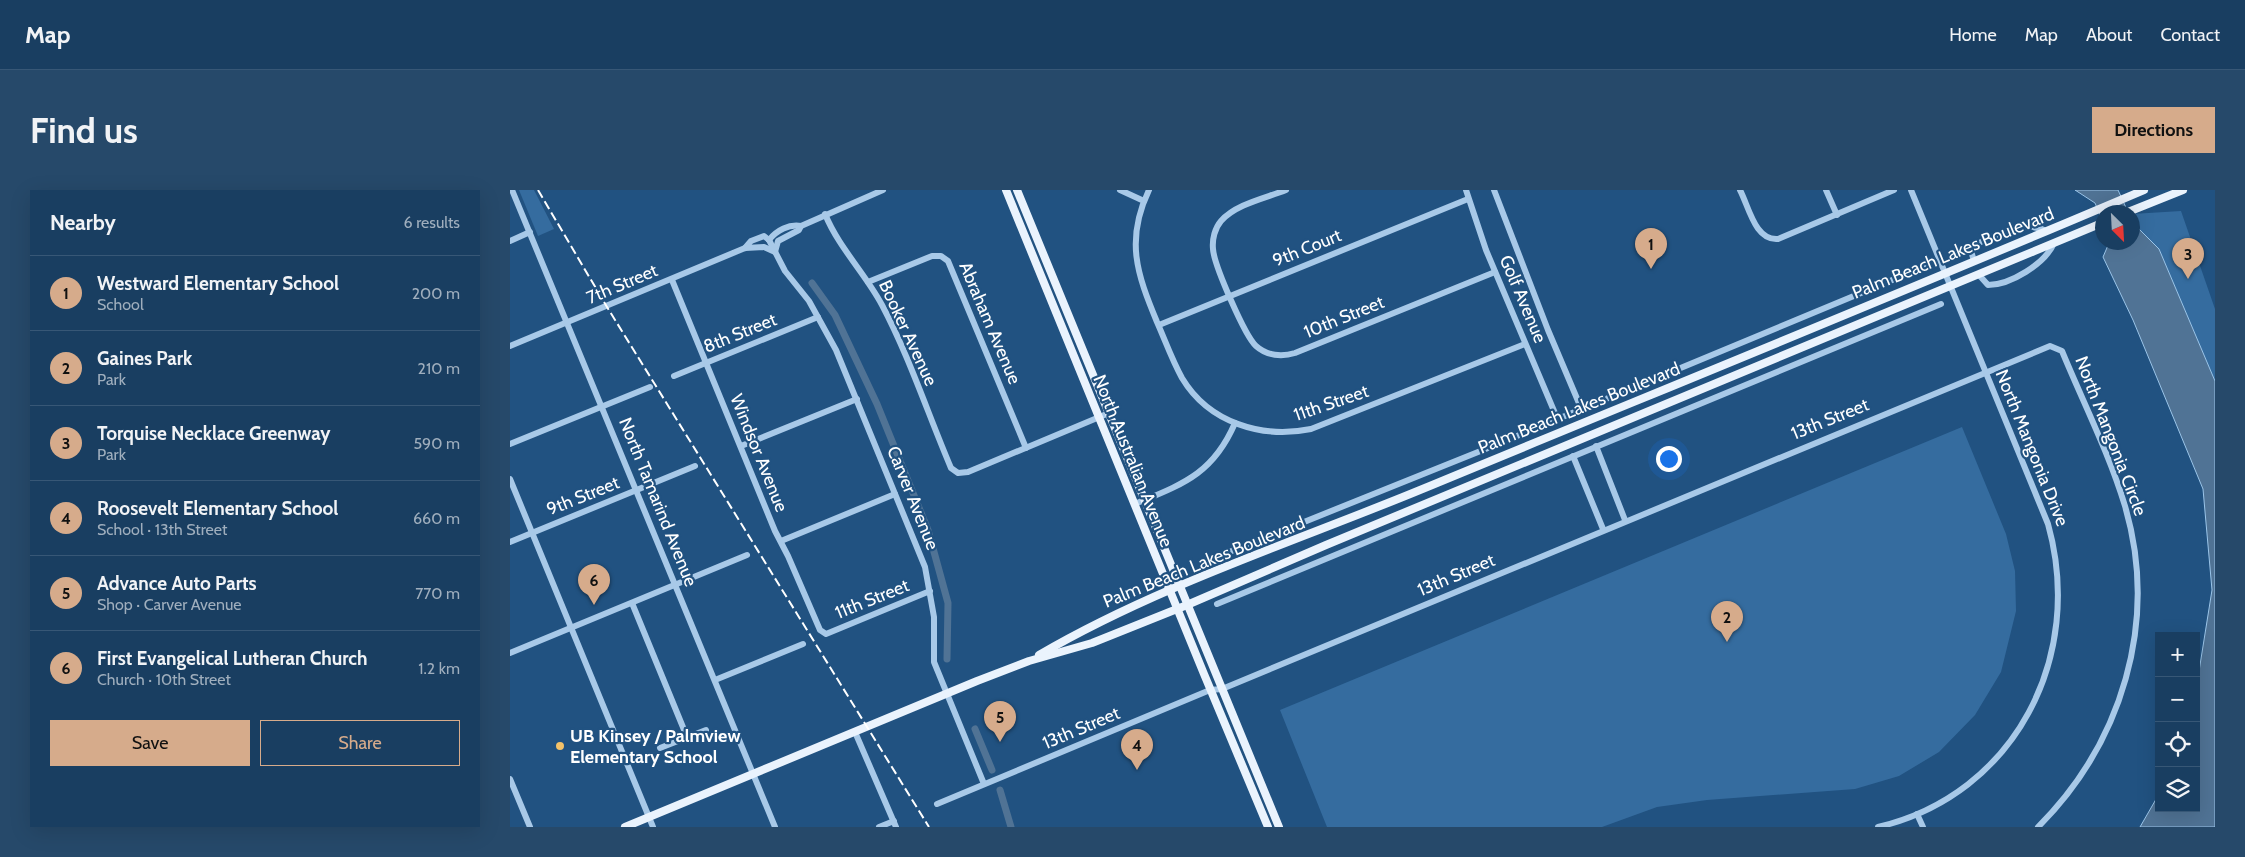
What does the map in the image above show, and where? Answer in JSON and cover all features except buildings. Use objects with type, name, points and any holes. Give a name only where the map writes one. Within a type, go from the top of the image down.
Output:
[{"type":"main road","name":"North Australian Avenue","points":[[1006,190],[1136,504],[1210,690],[1268,827]]},
{"type":"main road","name":"North Australian Avenue","points":[[1017,190],[1279,827]]},
{"type":"main road","name":"Palm Beach Lakes Boulevard","points":[[1029,661],[1086,628],[1169,590],[1335,525],[2144,190]]},
{"type":"main road","points":[[2140,207],[2184,190]]},
{"type":"main road","name":"Palm Beach Lakes Boulevard","points":[[625,827],[1029,661],[1092,643],[1263,574],[1383,522],[2095,226]]},
{"type":"main road","points":[[1760,350],[1766,363]]},
{"type":"main road","points":[[1377,507],[1383,522]]},
{"type":"street","name":"North Tamarind Avenue","points":[[512,190],[775,827]]},
{"type":"street","name":"7th Street","points":[[510,346],[745,248],[764,247],[775,252],[778,241],[798,230],[800,226],[884,190]]},
{"type":"street","points":[[1120,190],[1144,201]]},
{"type":"street","points":[[1149,190],[1137,223],[1135,252],[1141,281],[1159,325]]},
{"type":"street","points":[[1230,296],[1213,251],[1217,228],[1222,220],[1233,211],[1286,190]]},
{"type":"street","name":"Golf Avenue","points":[[1466,190],[1495,272],[1557,418]]},
{"type":"street","name":"Golf Avenue","points":[[1494,190],[1548,330],[1581,408]]},
{"type":"street","points":[[1740,190],[1760,234],[1770,240],[1778,239],[1894,190]]},
{"type":"street","points":[[1826,190],[1837,215]]},
{"type":"street","points":[[1911,190],[1946,273]]},
{"type":"street","name":"9th Court","points":[[1159,325],[1468,199]]},
{"type":"street","name":"Booker Avenue","points":[[825,214],[836,238],[868,282],[892,326],[951,468],[954,471],[968,472],[1026,448]]},
{"type":"street","name":"7th Street","points":[[745,248],[751,241],[764,236],[769,240],[780,230],[793,224],[800,226]]},
{"type":"street","points":[[1974,261],[1971,251],[1976,244],[2028,226],[2039,227],[2046,231]]},
{"type":"street","points":[[510,241],[530,232]]},
{"type":"street","name":"Carver Avenue","points":[[769,240],[786,271],[818,317],[836,350],[925,567],[934,617],[933,655],[984,784]]},
{"type":"street","points":[[1979,275],[1988,285],[2000,283],[2036,267],[2051,251],[2054,243]]},
{"type":"street","name":"Abraham Avenue","points":[[868,282],[932,256],[941,256],[948,261],[1026,448]]},
{"type":"street","points":[[1202,563],[1488,448],[1926,266]]},
{"type":"street","name":"10th Street","points":[[1230,296],[1252,342],[1268,353],[1286,355],[1495,272]]},
{"type":"street","name":"North Mangonia Drive","points":[[1878,827],[1917,814],[1964,786],[1992,762],[2024,721],[2041,688],[2055,639],[2059,583],[2053,542],[2041,506],[1946,273]]},
{"type":"street","name":"Windsor Avenue","points":[[672,280],[780,541],[820,630],[826,634]]},
{"type":"street","points":[[1864,292],[1870,304]]},
{"type":"street","points":[[1217,604],[1941,304]]},
{"type":"street","name":"8th Street","points":[[674,376],[818,317]]},
{"type":"street","points":[[1876,318],[1880,329]]},
{"type":"street","name":"11th Street","points":[[1159,325],[1175,366],[1188,386],[1204,404],[1235,423],[1268,432],[1297,432],[1311,429],[1525,344]]},
{"type":"street","name":"North Mangonia Circle","points":[[1986,372],[2045,347],[2054,346],[2062,351],[2118,486],[2130,528],[2136,565],[2138,603],[2134,641],[2129,669],[2117,710],[2101,744],[2078,781],[2038,827]]},
{"type":"street","name":"13th Street","points":[[937,804],[1210,690],[1222,689],[1603,529],[1986,372]]},
{"type":"street","points":[[510,444],[650,387]]},
{"type":"street","points":[[741,446],[856,399]]},
{"type":"street","points":[[1026,448],[1109,414]]},
{"type":"street","points":[[1136,504],[1203,471],[1219,455],[1235,423]]},
{"type":"street","points":[[1596,446],[1625,520]]},
{"type":"street","points":[[1488,448],[1493,460]]},
{"type":"street","points":[[1573,456],[1603,529]]},
{"type":"street","name":"9th Street","points":[[510,542],[695,466]]},
{"type":"street","points":[[1498,474],[1502,485]]},
{"type":"street","points":[[510,479],[652,827]]},
{"type":"street","points":[[780,541],[895,494]]},
{"type":"street","points":[[1330,512],[1335,525]]},
{"type":"street","points":[[510,653],[747,555]]},
{"type":"street","points":[[1263,574],[1268,583]]},
{"type":"street","name":"11th Street","points":[[826,634],[930,591]]},
{"type":"street","points":[[632,603],[687,736]]},
{"type":"street","points":[[715,680],[802,644]]},
{"type":"street","points":[[660,748],[706,730]]},
{"type":"street","points":[[855,732],[895,824],[879,827]]},
{"type":"street","points":[[510,778],[530,827]]},
{"type":"street","points":[[1917,814],[1923,827]]},
{"type":"shaded area","points":[[519,190],[534,190],[554,229],[538,236]]},
{"type":"shaded area","points":[[2075,190],[2118,190],[2125,205],[2096,205]]},
{"type":"shaded area","points":[[2181,211],[2215,309],[2215,382],[2159,249],[2140,230],[2140,214]]},
{"type":"shaded area","points":[[2140,230],[2159,249],[2215,381],[2215,827],[2140,827],[2155,801],[2155,812],[2200,812],[2200,665],[2212,590],[2203,489],[2133,320],[2103,257],[2106,250],[2140,250]]},
{"type":"shaded area","points":[[1962,427],[2006,534],[2015,571],[2016,611],[2001,672],[1975,715],[1939,752],[1899,776],[1855,789],[1707,800],[1657,807],[1602,827],[1327,827],[1280,710]]},
{"type":"waterway","points":[[812,283],[835,315],[877,404],[928,530],[948,603],[947,659]]},
{"type":"waterway","points":[[975,729],[992,770]]},
{"type":"waterway","points":[[1000,790],[1011,827]]},
{"type":"railway","points":[[538,190],[607,307],[929,827]]},
{"type":"place","name":"Westward Elementary School","points":[[1651,269]]},
{"type":"place","name":"Torquise Necklace Greenway","points":[[2188,279]]},
{"type":"place","name":"First Evangelical Lutheran Church","points":[[594,605]]},
{"type":"place","name":"Gaines Park","points":[[1727,642]]},
{"type":"place","name":"Advance Auto Parts","points":[[1000,742]]},
{"type":"place","name":"UB Kinsey / Palmview Elementary School","points":[[560,746]]},
{"type":"place","name":"Roosevelt Elementary School","points":[[1137,770]]}]
